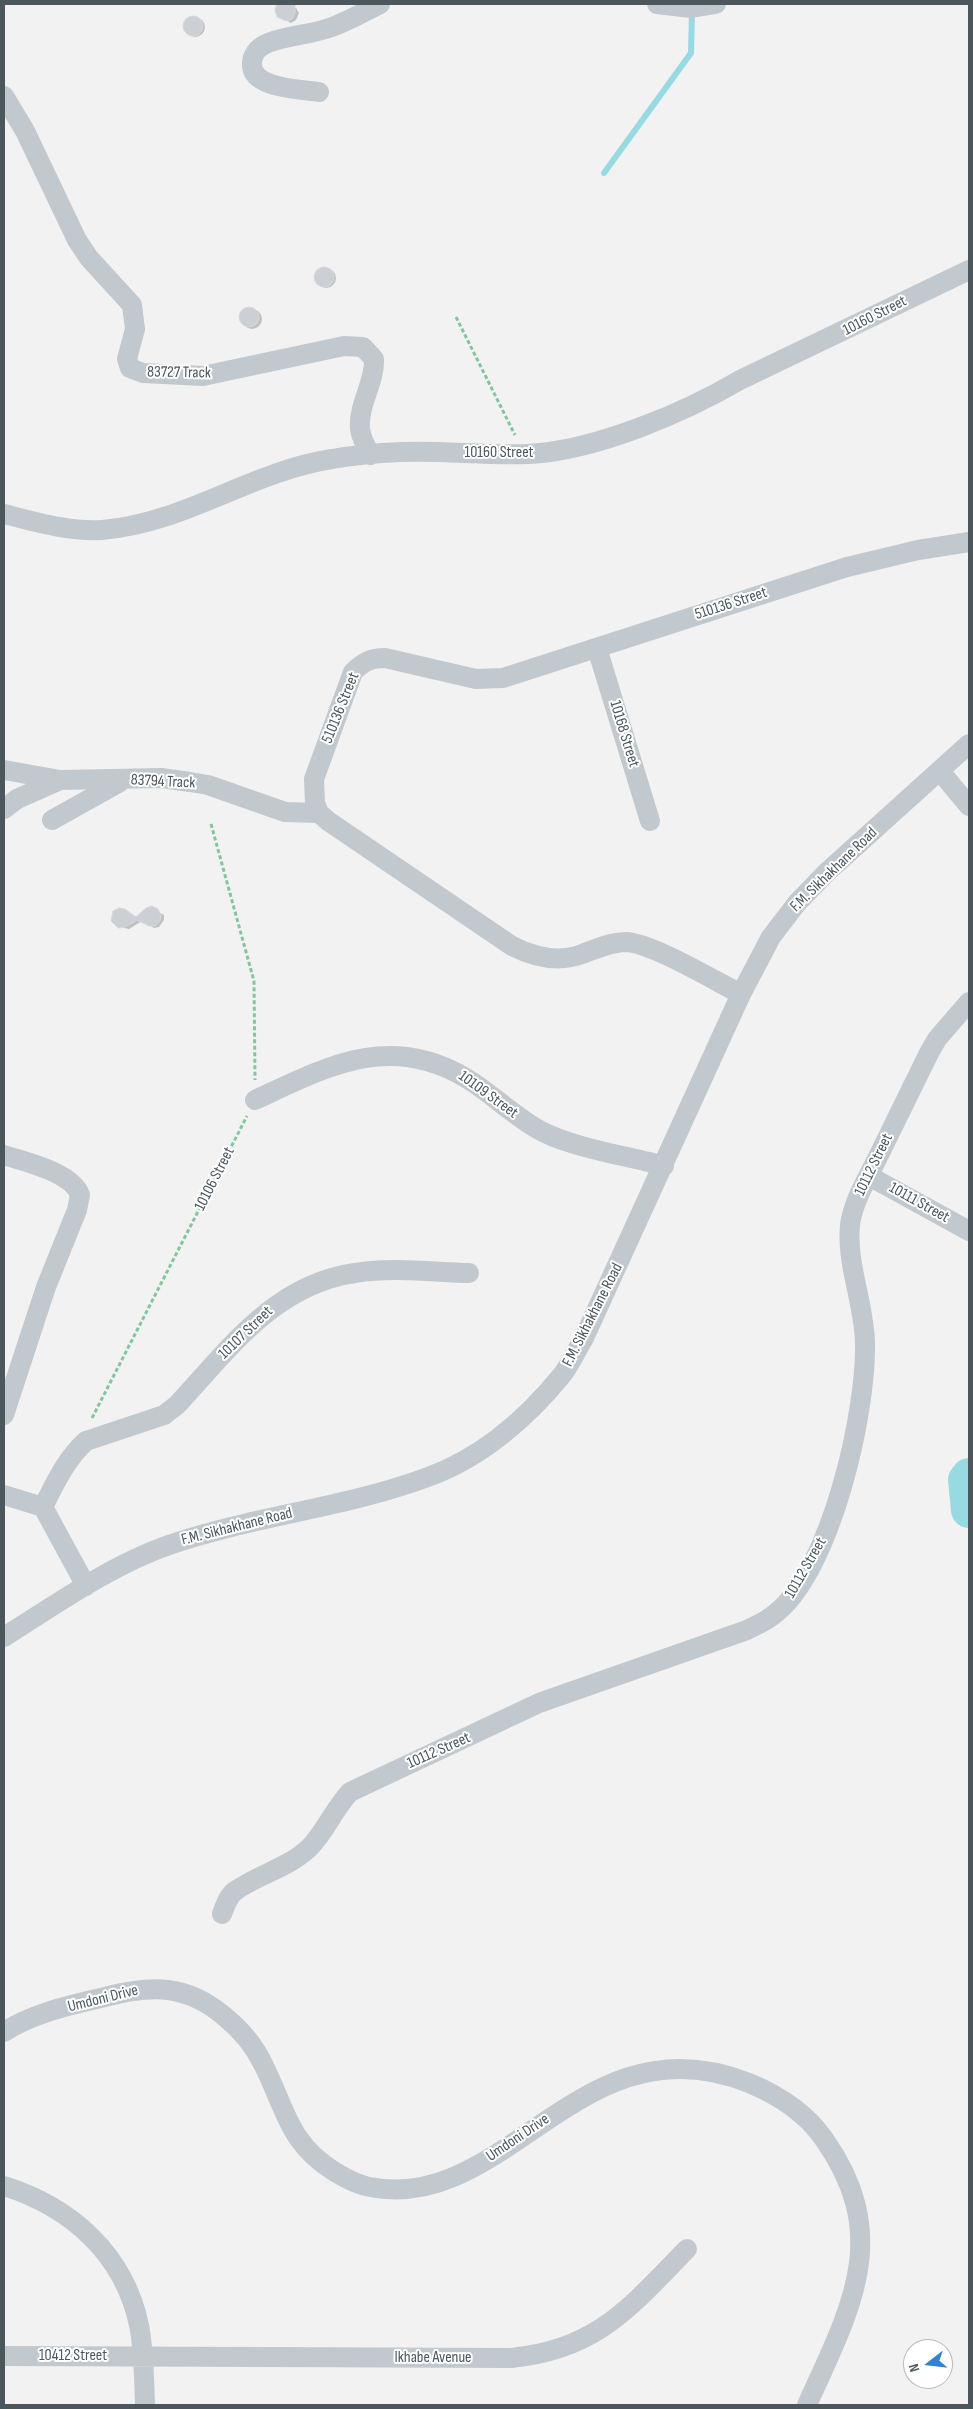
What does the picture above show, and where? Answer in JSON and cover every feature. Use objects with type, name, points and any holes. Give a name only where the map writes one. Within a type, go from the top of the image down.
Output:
[{"type":"street","points":[[319,92],[276,86],[261,81],[254,73],[251,64],[255,52],[267,43],[332,27],[380,4]]},
{"type":"street","points":[[657,4],[691,8],[716,4]]},
{"type":"street","name":"83727 Track","points":[[4,96],[29,138],[77,240],[90,258],[132,305],[134,329],[127,359],[130,368],[143,373],[203,376],[344,346],[362,347],[374,359],[374,375],[360,421],[363,439],[370,455]]},
{"type":"street","name":"10160 Street","points":[[4,514],[77,530],[123,528],[192,506],[287,468],[332,459],[402,452],[545,453],[606,439],[705,401],[740,380],[969,270]]},
{"type":"street","name":"510136 Street","points":[[319,813],[313,793],[314,779],[353,672],[361,664],[373,658],[385,658],[462,677],[487,680],[503,678],[847,567],[918,550],[969,542]]},
{"type":"street","name":"10168 Street","points":[[597,648],[650,821]]},
{"type":"street","name":"F.M. Sikhakhane Road","points":[[4,1636],[86,1586],[144,1555],[215,1530],[404,1485],[438,1473],[479,1451],[513,1426],[563,1374],[583,1340],[741,994],[771,937],[797,902],[826,873],[969,744]]},
{"type":"street","name":"83794 Track","points":[[4,770],[60,780],[161,778],[208,785],[285,812],[319,813]]},
{"type":"street","points":[[940,771],[969,806]]},
{"type":"street","points":[[52,820],[127,779]]},
{"type":"street","points":[[4,809],[17,799],[60,780]]},
{"type":"street","points":[[319,813],[504,941],[529,954],[572,958],[614,944],[637,944],[741,994]]},
{"type":"street","name":"10112 Street","points":[[222,1914],[229,1897],[235,1891],[273,1872],[310,1847],[335,1810],[350,1792],[539,1703],[746,1630],[777,1613],[789,1600],[805,1575],[834,1513],[860,1413],[865,1346],[864,1319],[850,1233],[854,1208],[937,1038],[969,1002]]},
{"type":"street","name":"10109 Street","points":[[255,1100],[336,1064],[372,1056],[412,1058],[435,1063],[468,1078],[528,1124],[546,1134],[558,1139],[664,1166]]},
{"type":"street","points":[[4,1155],[40,1167],[65,1179],[73,1184],[80,1195],[77,1210],[46,1287],[4,1415]]},
{"type":"street","name":"10111 Street","points":[[869,1176],[969,1231]]},
{"type":"street","name":"10107 Street","points":[[76,1450],[86,1441],[164,1415],[177,1406],[262,1316],[296,1292],[315,1282],[332,1277],[371,1271],[469,1274]]},
{"type":"street","points":[[43,1507],[76,1450]]},
{"type":"street","points":[[4,1496],[43,1507],[86,1586]]},
{"type":"street","name":"Umdoni Drive","points":[[4,2032],[28,2020],[121,1992],[145,1989],[170,1990],[194,1995],[210,2005],[248,2040],[262,2062],[289,2124],[301,2144],[316,2160],[342,2176],[365,2186],[385,2190],[430,2185],[456,2176],[484,2161],[581,2097],[642,2073],[684,2069],[710,2070],[767,2091],[796,2109],[816,2126],[830,2147],[849,2184],[855,2201],[860,2229],[860,2270],[832,2348],[807,2405]]},
{"type":"street","points":[[4,2186],[30,2195],[58,2209],[77,2223],[102,2246],[123,2280],[133,2301],[139,2326],[144,2405]]},
{"type":"street","name":"Ikhabe Avenue","points":[[142,2356],[511,2358],[534,2356],[576,2343],[609,2324],[687,2249]]},
{"type":"street","name":"10412 Street","points":[[4,2356],[142,2356]]},
{"type":"path","points":[[456,318],[503,408],[510,428],[519,440],[545,453]]},
{"type":"path","name":"10106 Street","points":[[76,1450],[255,1100],[254,981],[211,824]]},
{"type":"building","points":[[277,4],[295,4],[295,13],[292,19],[286,21],[277,17],[275,11]]},
{"type":"building","points":[[193,16],[200,19],[203,26],[200,33],[193,36],[186,33],[183,26],[186,19]]},
{"type":"building","points":[[324,267],[331,270],[334,277],[331,284],[324,287],[317,284],[314,277],[317,270]]},
{"type":"building","points":[[249,307],[256,310],[259,317],[256,324],[249,327],[242,324],[239,317],[242,310]]},
{"type":"building","points":[[152,906],[158,909],[161,915],[160,921],[155,926],[149,926],[137,920],[125,927],[118,928],[111,921],[113,911],[119,908],[125,909],[136,917],[146,908]]},
{"type":"waterway","points":[[604,173],[691,53],[692,10]]},
{"type":"waterway","points":[[969,1476],[966,1480],[969,1510]]}]
